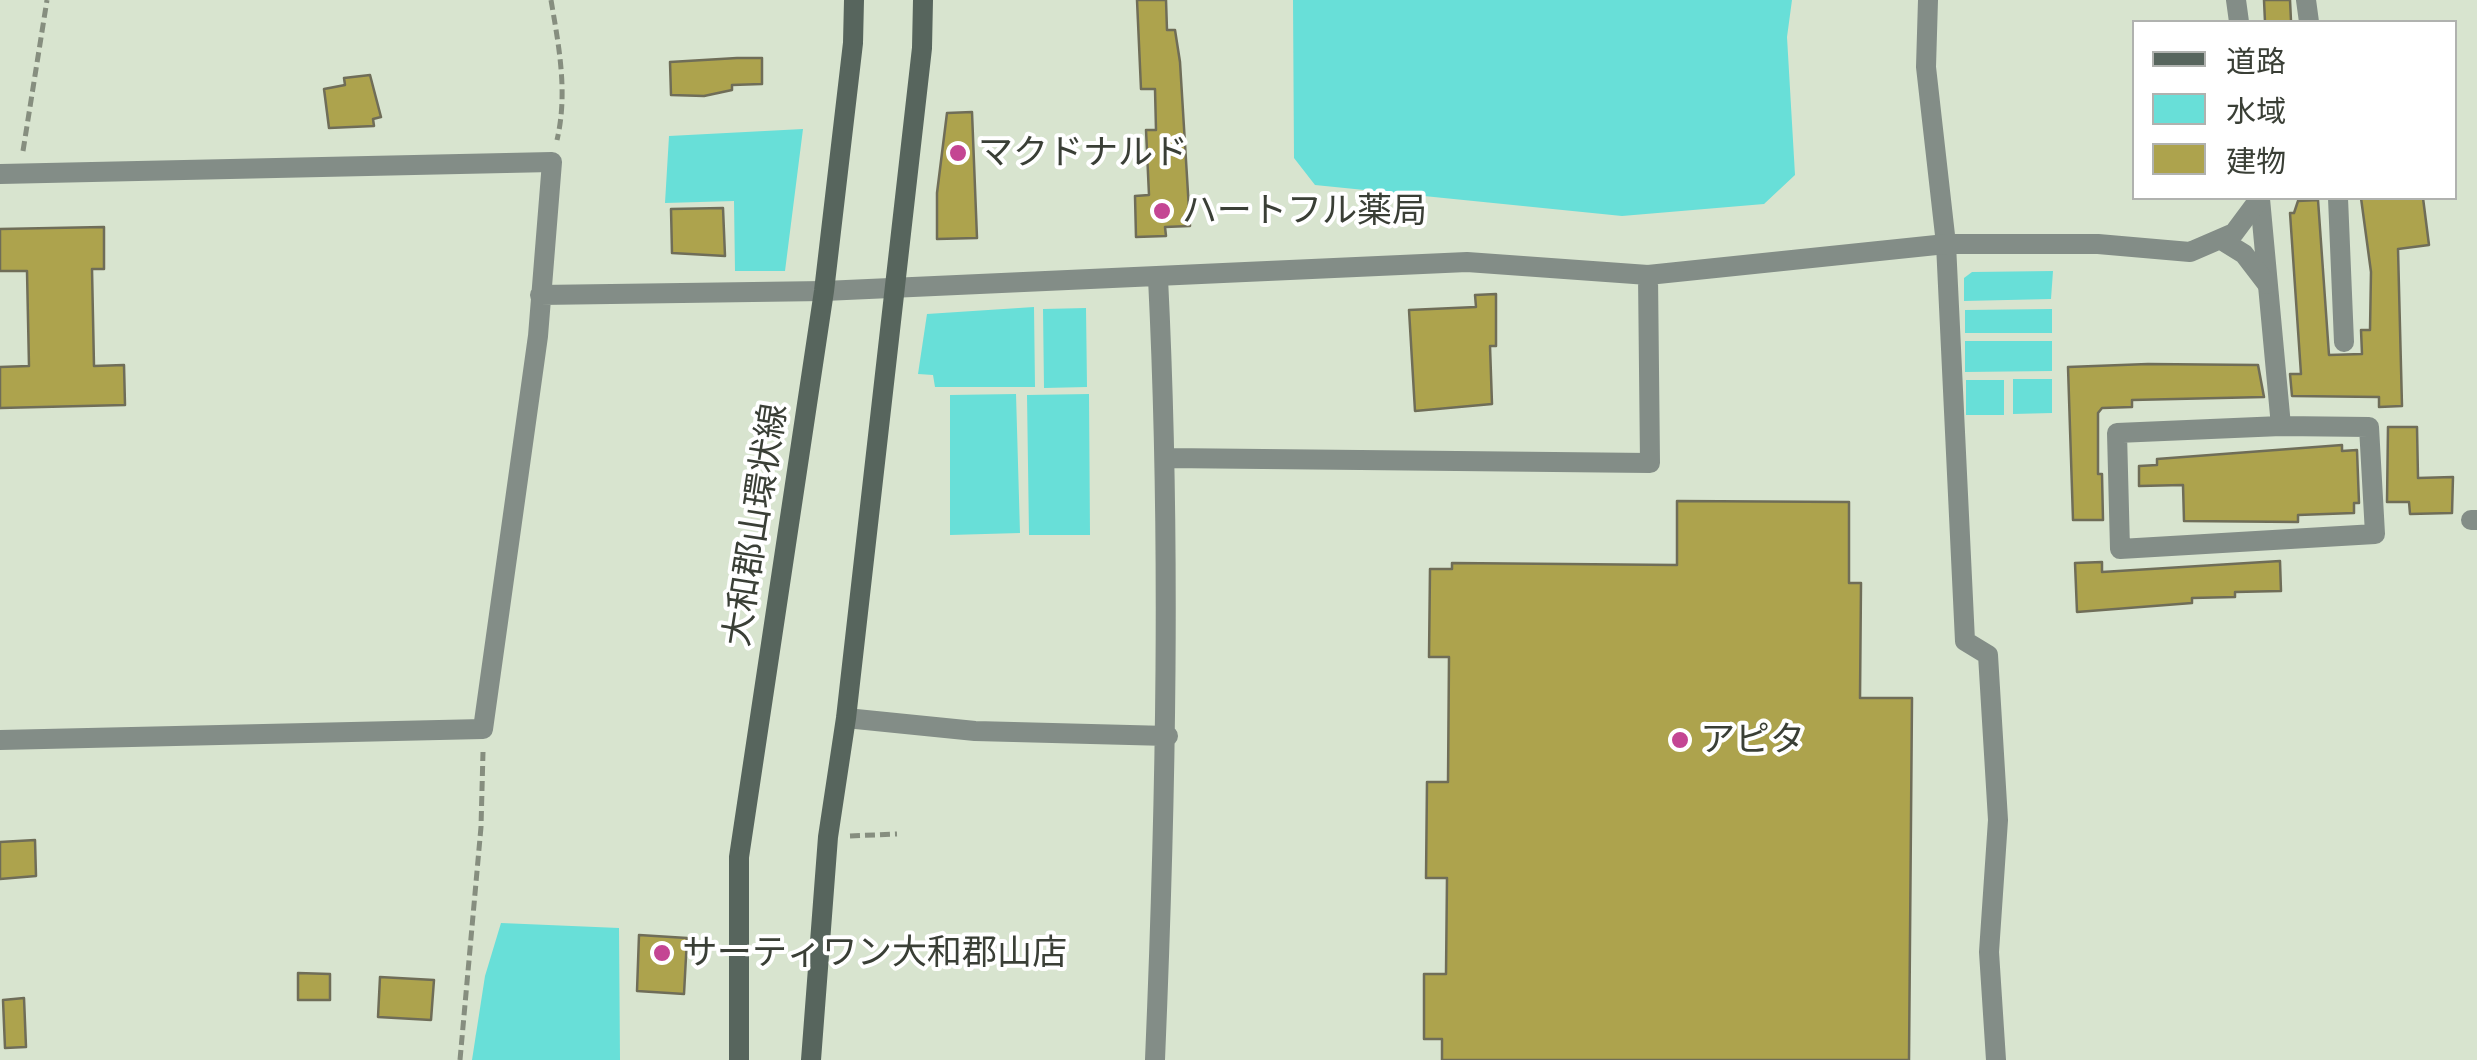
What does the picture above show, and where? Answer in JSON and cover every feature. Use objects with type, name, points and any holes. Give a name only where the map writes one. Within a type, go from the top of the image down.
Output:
[{"type":"main road","name":"大和郡山環状線","points":[[739,1060],[739,858],[824,291],[854,0]]},
{"type":"main road","points":[[812,1060],[828,837],[846,718],[891,288],[922,48],[923,0]]},
{"type":"street","points":[[1928,0],[1926,67],[1946,244],[1965,642],[1988,655],[1998,820],[1989,952],[1996,1060]]},
{"type":"street","points":[[0,740],[483,729],[540,295],[552,162],[10,174]]},
{"type":"street","points":[[540,295],[824,291],[1466,262],[1648,276],[1946,244],[2098,244],[2190,252],[2222,242],[2245,223],[2259,200]]},
{"type":"street","points":[[2260,200],[2281,426]]},
{"type":"street","points":[[2338,200],[2344,342]]},
{"type":"street","points":[[2222,242],[2244,254],[2267,284]]},
{"type":"street","points":[[1167,458],[1650,463],[1648,276]]},
{"type":"street","points":[[1155,1060],[1168,736],[1167,458],[1158,278]]},
{"type":"street","points":[[2281,426],[2369,426],[2375,534],[2120,550],[2117,433],[2281,426]]},
{"type":"street","points":[[846,718],[975,731],[1168,736]]},
{"type":"path","points":[[10,174],[48,0]]},
{"type":"path","points":[[550,0],[562,68],[563,116],[552,162]]},
{"type":"path","points":[[460,1060],[481,827],[483,729]]},
{"type":"path","points":[[828,837],[896,834]]},
{"type":"water","points":[[1293,0],[1792,0],[1787,37],[1795,175],[1764,204],[1622,216],[1315,185],[1294,158]]},
{"type":"water","points":[[803,129],[785,271],[735,271],[734,201],[665,203],[669,136]]},
{"type":"water","points":[[2053,271],[2051,299],[1964,301],[1964,278],[1972,272]]},
{"type":"water","points":[[1034,307],[1035,387],[935,387],[933,375],[918,374],[927,314]]},
{"type":"water","points":[[1086,308],[1087,387],[1044,388],[1043,309]]},
{"type":"water","points":[[2052,309],[2052,333],[1965,333],[1965,310]]},
{"type":"water","points":[[1965,341],[2052,341],[2052,371],[1965,372]]},
{"type":"water","points":[[2013,379],[2052,379],[2052,413],[2013,414]]},
{"type":"water","points":[[1966,380],[2004,380],[2004,415],[1966,415]]},
{"type":"water","points":[[1016,394],[1020,533],[950,535],[950,395]]},
{"type":"water","points":[[1089,394],[1090,535],[1029,535],[1027,395]]},
{"type":"water","points":[[501,923],[619,928],[620,1060],[472,1060],[485,976]]},
{"type":"building","points":[[1137,0],[1166,0],[1167,30],[1175,30],[1180,62],[1190,226],[1165,227],[1166,236],[1136,237],[1135,196],[1149,195],[1146,130],[1156,130],[1155,89],[1141,89]]},
{"type":"building","points":[[2264,0],[2290,0],[2291,20],[2265,20]]},
{"type":"building","points":[[762,58],[762,84],[732,85],[732,90],[704,96],[671,95],[670,62]]},
{"type":"building","points":[[370,75],[381,117],[373,119],[374,126],[329,128],[324,89],[345,85],[344,78]]},
{"type":"building","name":"マクドナルド","points":[[972,112],[977,238],[937,239],[937,193],[947,113]]},
{"type":"building","points":[[2318,200],[2329,355],[2362,354],[2361,330],[2370,330],[2371,272],[2361,200],[2423,200],[2429,245],[2398,249],[2402,406],[2379,407],[2379,397],[2292,396],[2290,374],[2301,374],[2290,213],[2294,213],[2298,201]]},
{"type":"building","points":[[723,208],[725,256],[672,253],[671,209]]},
{"type":"building","points":[[104,227],[104,269],[92,269],[94,366],[124,365],[125,405],[0,408],[0,367],[29,366],[27,271],[0,271],[0,229]]},
{"type":"building","points":[[1496,294],[1496,346],[1490,346],[1492,404],[1415,411],[1409,310],[1476,307],[1475,295]]},
{"type":"building","points":[[2258,365],[2264,397],[2132,400],[2132,407],[2102,408],[2098,413],[2098,474],[2102,474],[2103,520],[2073,520],[2068,367]]},
{"type":"building","points":[[2388,427],[2417,427],[2418,478],[2453,477],[2452,513],[2410,514],[2409,502],[2387,502]]},
{"type":"building","points":[[2342,445],[2342,451],[2357,450],[2359,503],[2354,503],[2354,513],[2298,515],[2298,522],[2184,521],[2183,485],[2139,486],[2139,466],[2157,465],[2157,459]]},
{"type":"building","name":"アピタ","points":[[1677,501],[1849,502],[1849,583],[1861,583],[1860,698],[1912,698],[1909,1060],[1442,1060],[1442,1039],[1424,1039],[1424,974],[1446,974],[1447,878],[1426,878],[1427,782],[1448,782],[1449,657],[1429,657],[1430,569],[1452,569],[1452,563],[1677,565]]},
{"type":"building","points":[[2280,561],[2281,591],[2235,592],[2235,597],[2192,598],[2192,603],[2077,612],[2075,563],[2102,562],[2102,572]]},
{"type":"building","points":[[35,840],[36,876],[0,879],[0,842]]},
{"type":"building","name":"サーティワン大和郡山店","points":[[639,935],[687,938],[684,994],[637,991]]},
{"type":"building","points":[[298,973],[330,974],[330,1000],[298,1000]]},
{"type":"building","points":[[380,977],[434,980],[431,1020],[378,1017]]},
{"type":"building","points":[[24,998],[26,1047],[5,1048],[3,1000]]},
{"type":"place","name":"マクドナルド","points":[[958,153]]},
{"type":"place","name":"ハートフル薬局","points":[[1162,211]]},
{"type":"place","name":"アピタ","points":[[1680,740]]},
{"type":"place","name":"サーティワン大和郡山店","points":[[662,953]]}]
